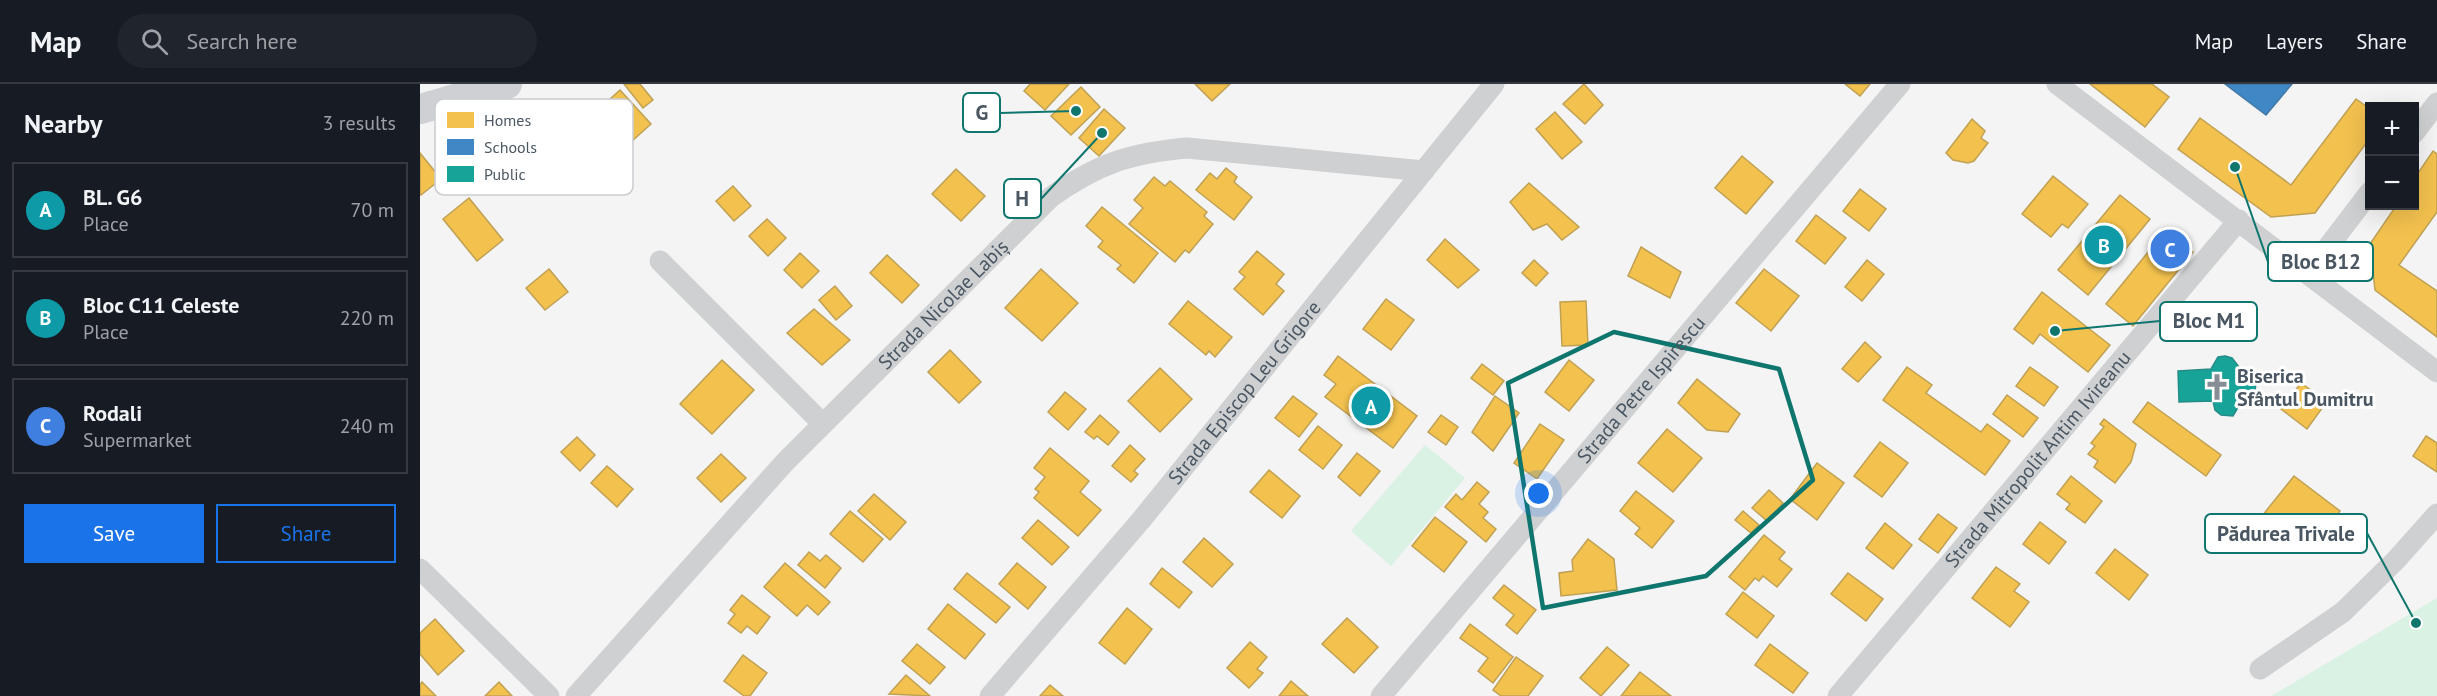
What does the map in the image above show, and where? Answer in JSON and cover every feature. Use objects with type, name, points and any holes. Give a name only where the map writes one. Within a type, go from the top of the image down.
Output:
[{"type":"main road","points":[[455,99],[507,84]]},
{"type":"main road","points":[[420,109],[435,105]]},
{"type":"street","name":"Strada Episcop Leu Grigore","points":[[990,696],[1142,519],[1494,84]]},
{"type":"street","name":"Strada Petre Ispirescu","points":[[1381,696],[1900,84]]},
{"type":"street","points":[[2057,84],[2437,372]]},
{"type":"street","points":[[2419,127],[2437,103]]},
{"type":"street","name":"Strada Nicolae Labiș","points":[[576,696],[786,461],[1051,197],[1079,177],[1105,165],[1149,152],[1187,148],[1424,171]]},
{"type":"street","points":[[2308,273],[2365,199]]},
{"type":"street","name":"Strada Mitropolit Antim Ivireanu","points":[[1838,696],[2238,220]]},
{"type":"street","points":[[660,261],[823,424]]},
{"type":"street","points":[[2260,669],[2343,612],[2396,560],[2437,514]]},
{"type":"street","points":[[420,569],[549,696]]},
{"type":"highlighted area","points":[[1614,332],[1779,369],[1813,480],[1706,576],[1543,608],[1508,383]]},
{"type":"green space","points":[[1425,445],[1465,478],[1391,566],[1351,531]]},
{"type":"green space","points":[[2437,598],[2437,696],[2271,696]]},
{"type":"building: Homes","points":[[624,84],[640,84],[653,100],[643,108]]},
{"type":"building: Homes","points":[[1030,84],[1069,84],[1045,110],[1024,91]]},
{"type":"building: Homes","points":[[1195,84],[1230,84],[1212,101]]},
{"type":"building: Homes","points":[[1584,84],[1603,105],[1585,124],[1563,104]]},
{"type":"building: Homes","points":[[1845,84],[1870,84],[1860,96]]},
{"type":"building: Homes","points":[[2090,84],[2152,84],[2169,97],[2145,127]]},
{"type":"building: Homes","points":[[1081,87],[1100,107],[1071,135],[1051,116]]},
{"type":"building: Homes","points":[[620,90],[628,99],[610,99]]},
{"type":"building: Homes","points":[[2356,99],[2365,105],[2365,145],[2315,213],[2271,217],[2178,149],[2200,118],[2291,185]]},
{"type":"building: Homes","points":[[633,104],[651,124],[633,140]]},
{"type":"building: Homes","points":[[1104,109],[1125,128],[1099,156],[1079,138]]},
{"type":"building: Homes","points":[[1555,112],[1582,142],[1562,159],[1536,129]]},
{"type":"building: Homes","points":[[1972,119],[1985,131],[1981,138],[1988,143],[1974,161],[1968,163],[1953,160],[1946,153]]},
{"type":"building: Homes","points":[[2433,151],[2437,154],[2437,212],[2399,265],[2437,291],[2437,337],[2375,290],[2370,244],[2393,210],[2419,210],[2419,172]]},
{"type":"building: Homes","points":[[420,153],[435,172],[435,184],[420,194]]},
{"type":"building: Homes","points":[[1742,156],[1773,182],[1746,214],[1715,188]]},
{"type":"building: Homes","points":[[1226,168],[1237,177],[1234,182],[1252,197],[1234,220],[1196,190],[1210,173],[1217,179]]},
{"type":"building: Homes","points":[[956,169],[985,196],[961,221],[932,194]]},
{"type":"building: Homes","points":[[2053,176],[2088,204],[2068,228],[2062,224],[2051,237],[2022,214]]},
{"type":"building: Homes","points":[[1154,177],[1165,186],[1170,181],[1207,212],[1204,216],[1213,224],[1189,253],[1185,250],[1175,262],[1129,224],[1143,208],[1134,200]]},
{"type":"building: Homes","points":[[1529,183],[1579,227],[1562,240],[1547,224],[1533,230],[1510,202]]},
{"type":"building: Homes","points":[[733,186],[751,206],[734,221],[716,201]]},
{"type":"building: Homes","points":[[1860,189],[1886,209],[1869,231],[1843,211]]},
{"type":"building: Homes","points":[[2120,195],[2150,219],[2088,295],[2058,270]]},
{"type":"building: Homes","points":[[469,198],[503,240],[477,261],[443,219]]},
{"type":"building: Homes","points":[[1102,207],[1158,253],[1134,283],[1117,269],[1121,265],[1098,247],[1103,241],[1086,226]]},
{"type":"building: Homes","points":[[1816,215],[1846,238],[1825,264],[1796,241]]},
{"type":"building: Homes","points":[[767,219],[786,238],[768,256],[749,236]]},
{"type":"building: Homes","points":[[2166,230],[2193,252],[2133,326],[2106,304]]},
{"type":"building: Homes","points":[[1445,239],[1479,270],[1458,288],[1427,260]]},
{"type":"building: Homes","points":[[1641,247],[1681,272],[1670,298],[1628,276]]},
{"type":"building: Homes","points":[[1257,251],[1284,274],[1276,284],[1284,291],[1263,315],[1234,289],[1245,277],[1239,272]]},
{"type":"building: Homes","points":[[800,253],[819,271],[802,288],[784,270]]},
{"type":"building: Homes","points":[[887,255],[919,285],[902,303],[870,273]]},
{"type":"building: Homes","points":[[1534,260],[1548,273],[1536,286],[1522,273]]},
{"type":"building: Homes","points":[[1867,260],[1884,274],[1862,301],[1845,287]]},
{"type":"building: Homes","points":[[549,269],[568,292],[545,310],[526,288]]},
{"type":"building: Homes","points":[[1041,269],[1078,303],[1042,341],[1005,308]]},
{"type":"building: Homes","points":[[1764,269],[1799,296],[1771,331],[1736,303]]},
{"type":"building: Homes","points":[[835,286],[852,306],[836,320],[819,300]]},
{"type":"building: Homes","points":[[2042,292],[2110,345],[2088,372],[2040,334],[2033,344],[2014,329]]},
{"type":"building: Homes","points":[[1386,299],[1414,320],[1391,350],[1363,329]]},
{"type":"building: Homes","points":[[1188,301],[1232,337],[1215,357],[1209,351],[1206,355],[1169,324]]},
{"type":"building: Homes","points":[[1586,301],[1588,345],[1562,346],[1560,302]]},
{"type":"building: Homes","points":[[814,309],[850,340],[822,365],[787,333]]},
{"type":"building: Homes","points":[[1865,342],[1881,357],[1858,382],[1842,369]]},
{"type":"building: Homes","points":[[950,350],[981,382],[959,403],[928,372]]},
{"type":"building: Homes","points":[[1338,356],[1417,416],[1393,448],[1325,397],[1336,384],[1324,375]]},
{"type":"building: Homes","points":[[722,360],[754,390],[712,434],[680,404]]},
{"type":"building: Homes","points":[[1569,360],[1594,380],[1569,411],[1545,392]]},
{"type":"building: Homes","points":[[1482,364],[1504,381],[1493,395],[1471,378]]},
{"type":"building: Homes","points":[[1907,367],[1932,385],[1926,393],[1981,432],[1987,424],[2010,441],[1985,475],[1883,400]]},
{"type":"building: Homes","points":[[2030,367],[2058,387],[2044,406],[2016,386]]},
{"type":"building: Homes","points":[[1160,368],[1192,399],[1160,432],[1128,401]]},
{"type":"building: Homes","points":[[1697,379],[1740,414],[1728,432],[1707,430],[1678,403]]},
{"type":"building: Homes","points":[[2301,383],[2315,393],[2311,398],[2323,407],[2307,429],[2281,409]]},
{"type":"building: Homes","points":[[1065,392],[1086,409],[1068,430],[1048,412]]},
{"type":"building: Homes","points":[[2007,395],[2038,418],[2023,437],[1993,414]]},
{"type":"building: Homes","points":[[1293,396],[1317,414],[1299,437],[1275,418]]},
{"type":"building: Homes","points":[[1495,396],[1519,413],[1493,451],[1472,432]]},
{"type":"building: Homes","points":[[2148,402],[2221,455],[2206,476],[2133,422]]},
{"type":"building: Homes","points":[[1100,415],[1119,432],[1108,445],[1097,436],[1094,439],[1085,432]]},
{"type":"building: Homes","points":[[1441,415],[1458,427],[1446,445],[1428,432]]},
{"type":"building: Homes","points":[[2104,419],[2136,444],[2131,462],[2115,483],[2094,467],[2098,461],[2088,454],[2095,446],[2091,443],[2104,427],[2100,424]]},
{"type":"building: Homes","points":[[1540,424],[1564,440],[1537,479],[1514,463]]},
{"type":"building: Homes","points":[[1318,426],[1342,445],[1323,469],[1299,450]]},
{"type":"building: Homes","points":[[1667,429],[1702,458],[1673,492],[1638,463]]},
{"type":"building: Homes","points":[[2426,436],[2437,443],[2437,472],[2413,456]]},
{"type":"building: Homes","points":[[577,437],[595,455],[580,471],[561,452]]},
{"type":"building: Homes","points":[[1880,442],[1908,463],[1882,497],[1854,476]]},
{"type":"building: Homes","points":[[1130,445],[1145,459],[1134,471],[1138,474],[1131,482],[1112,466]]},
{"type":"building: Homes","points":[[1050,448],[1089,481],[1080,492],[1101,510],[1078,536],[1034,498],[1039,492],[1035,489],[1045,477],[1034,468]]},
{"type":"building: Homes","points":[[1357,453],[1380,471],[1360,496],[1338,477]]},
{"type":"building: Homes","points":[[721,454],[746,478],[721,502],[697,478]]},
{"type":"building: Homes","points":[[1817,463],[1844,483],[1817,520],[1790,499]]},
{"type":"building: Homes","points":[[607,466],[633,489],[617,507],[591,483]]},
{"type":"building: Homes","points":[[1269,470],[1300,496],[1282,518],[1250,492]]},
{"type":"building: Homes","points":[[2071,476],[2102,501],[2085,523],[2066,509],[2070,504],[2057,494]]},
{"type":"building: Homes","points":[[2294,476],[2340,511],[2309,552],[2262,516]]},
{"type":"building: Homes","points":[[1477,482],[1489,492],[1479,504],[1488,512],[1483,518],[1496,529],[1486,542],[1445,507],[1456,494],[1462,500]]},
{"type":"building: Homes","points":[[1769,490],[1783,503],[1767,521],[1752,508]]},
{"type":"building: Homes","points":[[1636,491],[1674,521],[1652,548],[1635,534],[1640,528],[1620,511]]},
{"type":"building: Homes","points":[[874,494],[906,522],[890,540],[858,511]]},
{"type":"building: Homes","points":[[850,511],[883,539],[863,562],[830,534]]},
{"type":"building: Homes","points":[[1743,511],[1759,525],[1751,533],[1735,520]]},
{"type":"building: Homes","points":[[1938,514],[1957,528],[1938,553],[1919,539]]},
{"type":"building: Homes","points":[[1435,517],[1467,542],[1444,572],[1412,546]]},
{"type":"building: Homes","points":[[1038,520],[1069,547],[1052,565],[1022,538]]},
{"type":"building: Homes","points":[[2040,522],[2066,542],[2049,564],[2023,544]]},
{"type":"building: Homes","points":[[1885,523],[1912,545],[1893,569],[1866,548]]},
{"type":"building: Homes","points":[[1764,535],[1785,552],[1779,559],[1792,569],[1777,587],[1763,576],[1759,581],[1755,578],[1745,590],[1729,577]]},
{"type":"building: Homes","points":[[1204,538],[1233,564],[1212,587],[1183,562]]},
{"type":"building: Homes","points":[[1588,539],[1614,559],[1617,590],[1561,596],[1559,573],[1573,571],[1572,560]]},
{"type":"building: Homes","points":[[2115,549],[2148,575],[2129,600],[2096,573]]},
{"type":"building: Homes","points":[[809,552],[820,561],[826,555],[841,568],[825,588],[798,565]]},
{"type":"building: Homes","points":[[785,563],[830,602],[818,615],[807,605],[797,616],[764,587]]},
{"type":"building: Homes","points":[[1017,563],[1046,587],[1028,609],[999,584]]},
{"type":"building: Homes","points":[[1996,567],[2020,584],[2014,591],[2029,602],[2010,627],[1972,598]]},
{"type":"building: Homes","points":[[1162,568],[1192,592],[1179,608],[1150,584]]},
{"type":"building: Homes","points":[[967,573],[1010,607],[996,623],[954,589]]},
{"type":"building: Homes","points":[[1848,573],[1883,599],[1866,621],[1831,594]]},
{"type":"building: Homes","points":[[1504,585],[1536,610],[1517,634],[1506,625],[1514,615],[1493,598]]},
{"type":"building: Homes","points":[[1743,592],[1774,616],[1757,638],[1726,614]]},
{"type":"building: Homes","points":[[742,595],[770,617],[757,634],[747,626],[741,633],[728,623],[735,614],[730,610]]},
{"type":"building: Homes","points":[[948,604],[985,634],[965,659],[928,629]]},
{"type":"building: Homes","points":[[1127,608],[1152,629],[1125,664],[1099,643]]},
{"type":"building: Homes","points":[[1347,618],[1378,647],[1354,673],[1322,644]]},
{"type":"building: Homes","points":[[435,619],[464,651],[438,675],[420,654],[420,633]]},
{"type":"building: Homes","points":[[1470,624],[1513,657],[1493,683],[1478,671],[1488,658],[1460,638]]},
{"type":"building: Homes","points":[[1250,642],[1267,657],[1257,669],[1263,673],[1249,688],[1227,668]]},
{"type":"building: Homes","points":[[917,644],[945,667],[930,684],[902,661]]},
{"type":"building: Homes","points":[[1770,644],[1808,673],[1793,693],[1755,665]]},
{"type":"building: Homes","points":[[1607,647],[1629,665],[1601,696],[1580,678]]},
{"type":"building: Homes","points":[[743,655],[767,673],[750,696],[744,696],[724,681]]},
{"type":"building: Homes","points":[[1516,657],[1543,676],[1528,696],[1501,696],[1493,690]]},
{"type":"building: Homes","points":[[1640,672],[1671,696],[1621,696]]},
{"type":"building: Homes","points":[[906,675],[930,696],[889,694]]},
{"type":"building: Homes","points":[[1291,681],[1308,696],[1279,696]]},
{"type":"building: Homes","points":[[422,682],[436,696],[420,696]]},
{"type":"building: Homes","points":[[499,682],[512,696],[485,696]]},
{"type":"building: Homes","points":[[1050,685],[1063,696],[1040,696]]},
{"type":"building: Schools","points":[[2225,84],[2292,84],[2266,115]]},
{"type":"building: Public","name":"Biserica Sfântul Dumitru","points":[[2218,357],[2232,358],[2239,367],[2250,370],[2256,382],[2255,392],[2240,404],[2233,416],[2221,415],[2215,410],[2213,401],[2179,402],[2178,371],[2211,369]]},
{"type":"place","name":"G","points":[[1076,111]]},
{"type":"place","name":"H","points":[[1102,133]]},
{"type":"place","name":"Bloc B12","points":[[2235,167]]},
{"type":"place","name":"Bloc C11 Celeste","points":[[2104,245]]},
{"type":"place","name":"Rodali","points":[[2170,249]]},
{"type":"place","name":"Bloc M1","points":[[2055,331]]},
{"type":"place","name":"Biserica Sfântul Dumitru","points":[[2217,387]]},
{"type":"place","name":"BL. G6","points":[[1371,406]]},
{"type":"place","name":"Pădurea Trivale","points":[[2416,623]]}]
